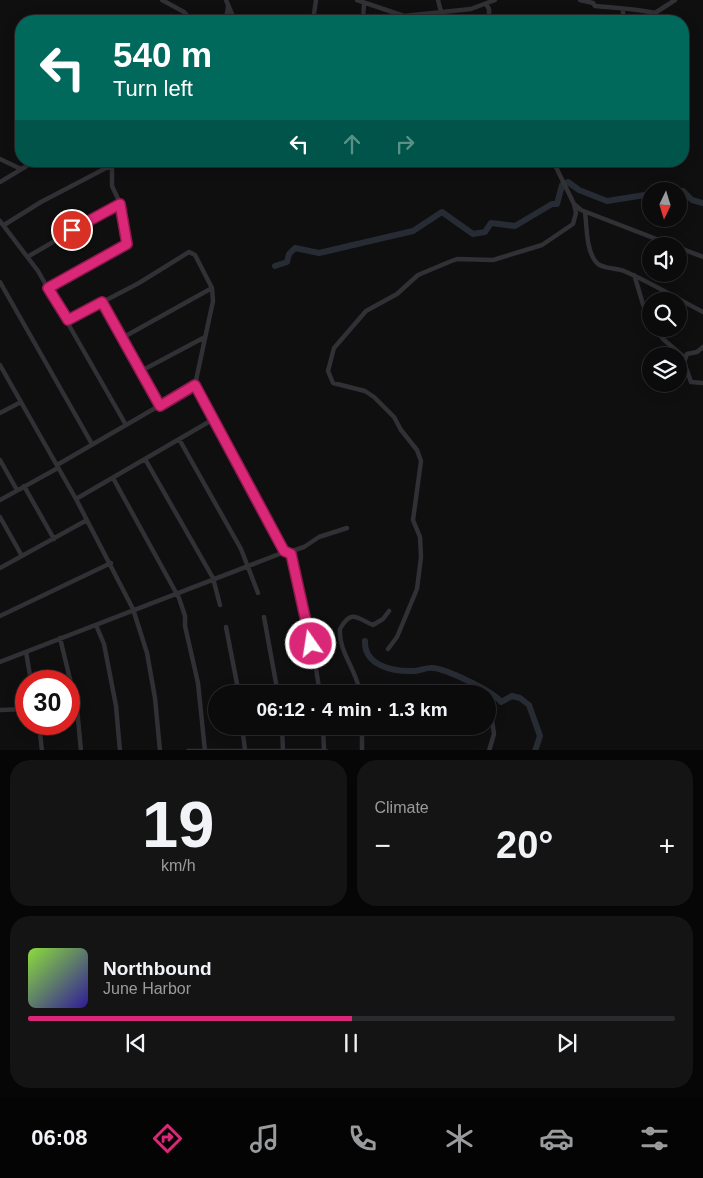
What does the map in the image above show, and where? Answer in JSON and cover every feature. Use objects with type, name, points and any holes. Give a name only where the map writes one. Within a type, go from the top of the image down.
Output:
[{"type":"street","points":[[162,0],[187,15]]},
{"type":"street","points":[[314,15],[316,0]]},
{"type":"street","points":[[357,0],[401,15]]},
{"type":"street","points":[[438,0],[441,12]]},
{"type":"street","points":[[413,15],[463,10],[495,0]]},
{"type":"street","points":[[580,0],[593,3],[595,6],[616,6],[623,10],[655,13],[675,0]]},
{"type":"street","points":[[615,0],[616,6]]},
{"type":"street","points":[[226,15],[227,2]]},
{"type":"street","points":[[227,2],[232,15]]},
{"type":"street","points":[[363,15],[364,3]]},
{"type":"street","points":[[486,4],[490,15]]},
{"type":"street","points":[[623,10],[623,15]]},
{"type":"street","points":[[0,159],[15,166]]},
{"type":"street","points":[[17,167],[21,169]]},
{"type":"street","points":[[0,182],[24,167]]},
{"type":"street","points":[[4,225],[41,202],[108,167],[113,171],[112,186],[120,204],[127,244],[48,288]]},
{"type":"street","points":[[388,649],[397,637],[417,589],[421,557],[420,537],[413,520],[421,462],[417,450],[401,430],[394,417],[374,397],[365,391],[333,383],[328,371],[334,348],[366,311],[397,294],[418,275],[457,259],[493,260],[521,250],[535,248],[555,238],[573,224],[576,213],[574,204],[557,167]]},
{"type":"street","points":[[29,256],[120,204]]},
{"type":"street","points":[[574,204],[585,212],[703,257]]},
{"type":"street","points":[[585,212],[590,244],[596,262],[602,267],[614,267],[647,280],[703,312]]},
{"type":"street","points":[[0,221],[29,256],[68,320],[126,425]]},
{"type":"street","points":[[68,320],[139,283],[189,252],[195,255],[212,288],[213,301],[195,385],[212,420],[287,551],[314,656],[319,685]]},
{"type":"street","points":[[634,275],[641,293],[642,305]]},
{"type":"street","points":[[0,282],[92,444]]},
{"type":"street","points":[[122,338],[212,288]]},
{"type":"street","points":[[102,302],[160,406]]},
{"type":"street","points":[[141,371],[205,337]]},
{"type":"street","points":[[662,337],[672,347]]},
{"type":"street","points":[[687,355],[703,347]]},
{"type":"street","points":[[0,365],[111,563],[133,609],[147,653],[155,698],[160,750]]},
{"type":"street","points":[[687,366],[691,382],[703,383]]},
{"type":"street","points":[[0,500],[92,444],[195,385]]},
{"type":"street","points":[[0,414],[21,402]]},
{"type":"street","points":[[76,499],[212,420]]},
{"type":"street","points":[[179,439],[239,544],[258,593]]},
{"type":"street","points":[[145,459],[213,578],[220,605]]},
{"type":"street","points":[[0,460],[17,490]]},
{"type":"street","points":[[113,478],[177,593],[185,616],[184,626],[198,683],[204,750]]},
{"type":"street","points":[[24,486],[54,538]]},
{"type":"street","points":[[0,517],[22,556]]},
{"type":"street","points":[[0,568],[87,520]]},
{"type":"street","points":[[0,662],[213,578],[287,551],[304,547],[319,537],[347,528]]},
{"type":"street","points":[[0,616],[111,563]]},
{"type":"street","points":[[359,685],[358,677],[347,657],[340,629],[344,622],[354,616],[360,617],[373,625],[383,619],[389,611]]},
{"type":"street","points":[[264,617],[276,685]]},
{"type":"street","points":[[96,625],[104,644],[116,706],[120,750]]},
{"type":"street","points":[[226,627],[237,685]]},
{"type":"street","points":[[60,638],[77,708],[80,750]]},
{"type":"street","points":[[26,652],[29,670]]},
{"type":"street","points":[[0,710],[15,709]]},
{"type":"street","points":[[41,735],[42,750]]},
{"type":"street","points":[[243,735],[245,750]]},
{"type":"street","points":[[282,735],[283,750]]},
{"type":"street","points":[[188,750],[325,750],[324,735]]},
{"type":"street","points":[[362,735],[362,750]]},
{"type":"street","points":[[489,750],[494,735]]},
{"type":"waterway","points":[[275,266],[287,262],[289,254],[295,248],[319,253],[413,231],[442,212],[473,234],[485,232],[491,223],[515,226],[552,204],[557,204],[562,185],[568,182],[579,190],[607,201],[642,195]]},
{"type":"waterway","points":[[688,196],[692,200],[703,203]]},
{"type":"waterway","points":[[365,641],[369,656],[375,662],[389,669],[406,671],[439,669],[458,676],[489,692],[501,702],[512,696],[520,698],[529,705],[540,736],[535,750]]},
{"type":"route","points":[[72,230],[120,204],[127,244],[48,288],[68,320],[102,302],[160,406],[195,385],[212,420],[284,551],[291,554],[311,644]]}]
